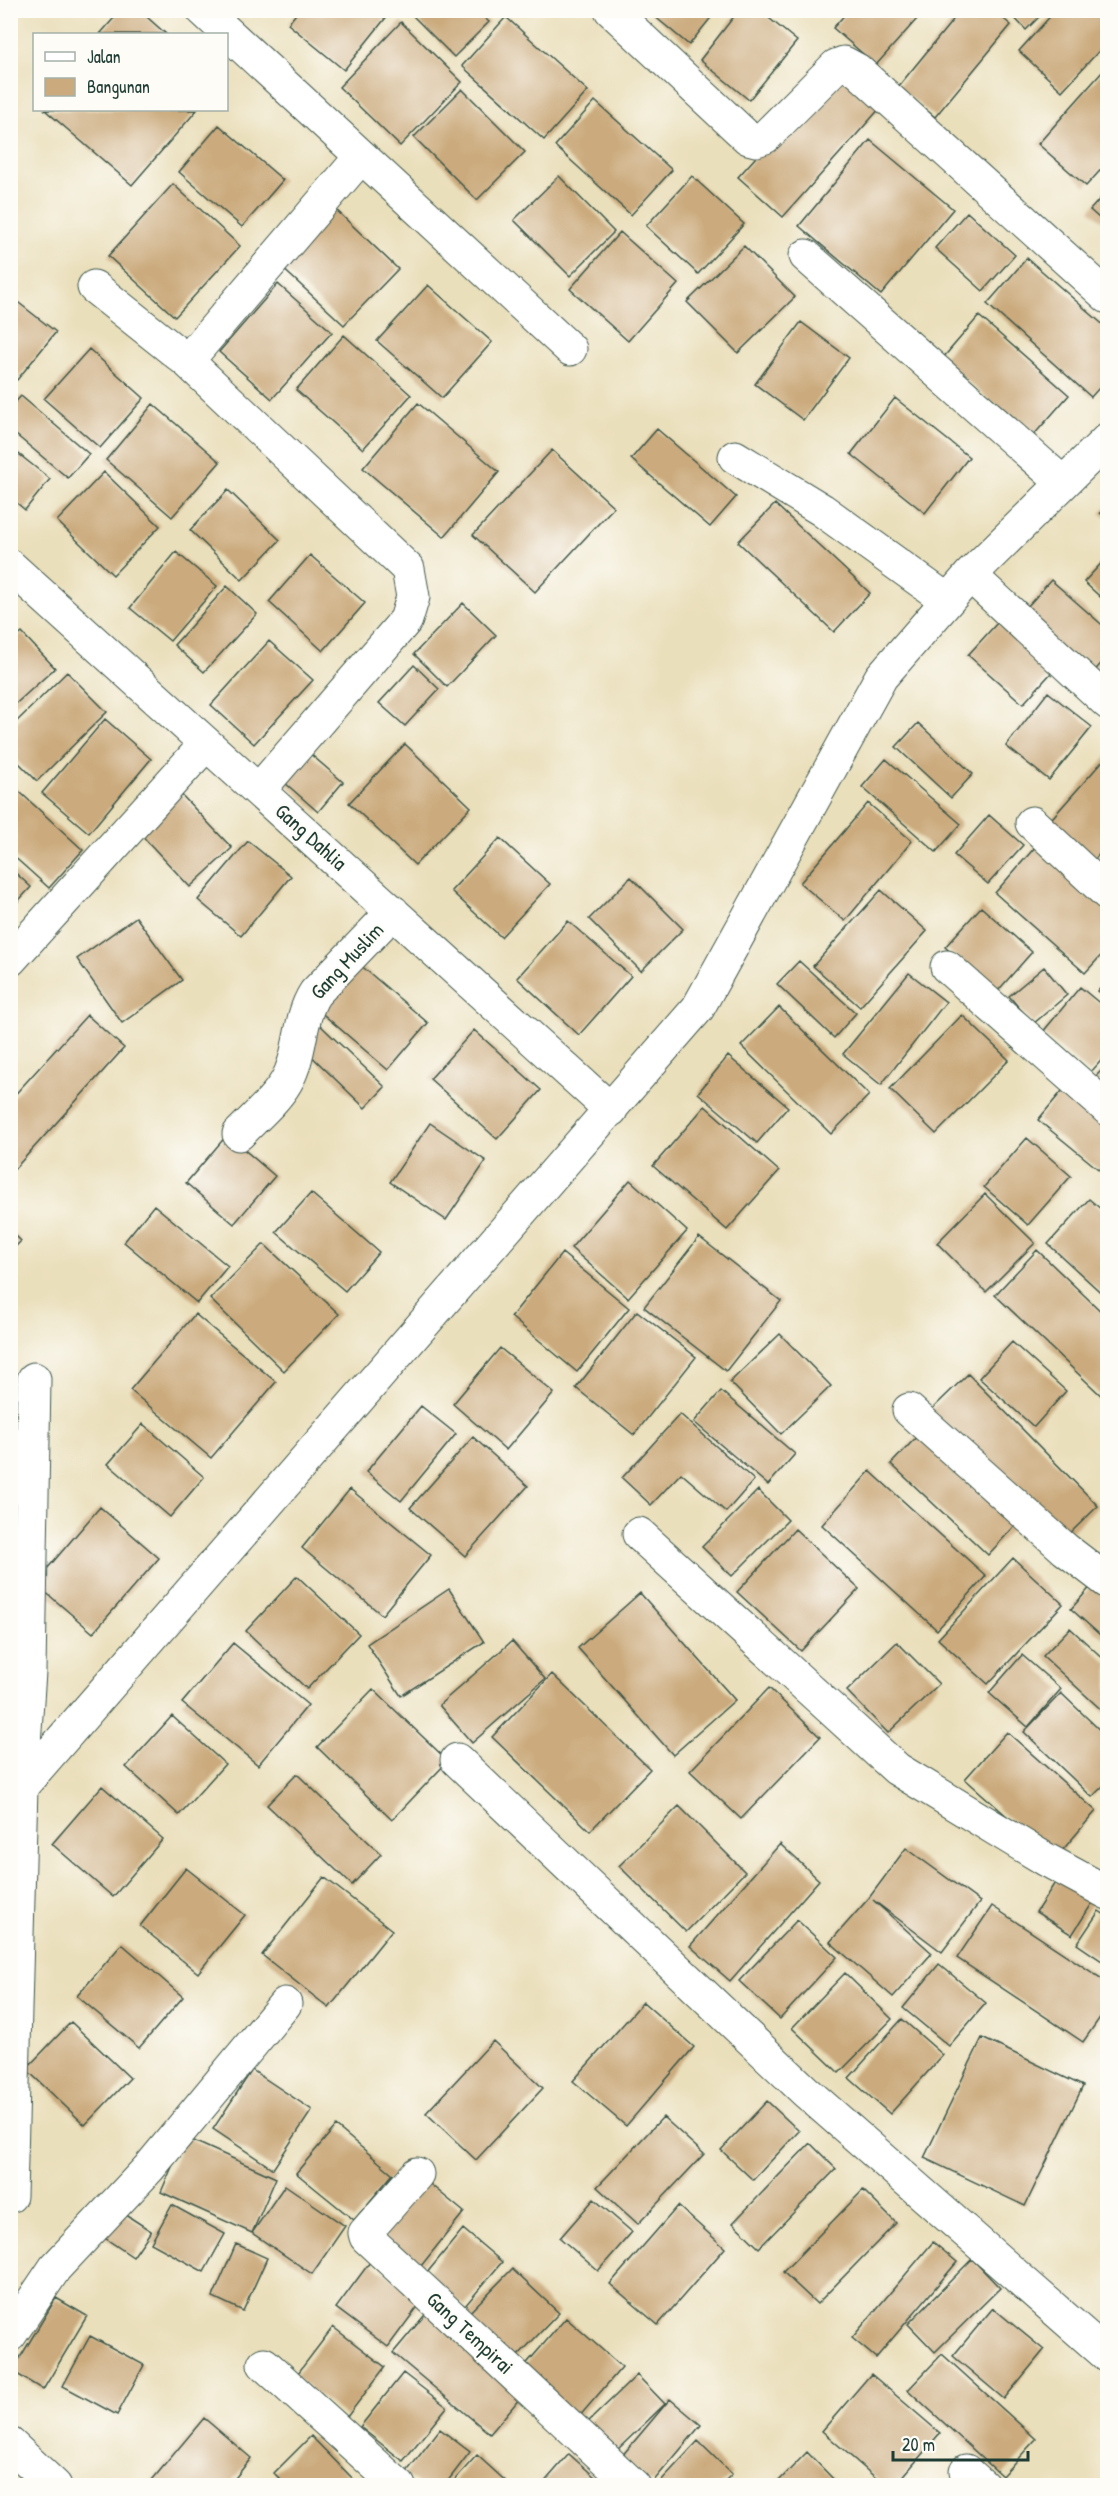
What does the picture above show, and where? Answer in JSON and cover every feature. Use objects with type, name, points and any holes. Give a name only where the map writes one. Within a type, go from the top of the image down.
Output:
[{"type":"street","points":[[203,10],[227,33]]},
{"type":"street","points":[[610,10],[748,138],[756,140],[765,137],[836,66],[844,63],[857,70],[1107,297]]},
{"type":"street","points":[[228,34],[360,158],[570,349]]},
{"type":"street","points":[[187,361],[360,158]]},
{"type":"street","points":[[806,256],[1063,483]]},
{"type":"street","points":[[94,287],[187,361],[408,569],[413,597],[406,620],[259,790]]},
{"type":"street","points":[[21,1787],[698,1008],[881,676],[970,575],[1107,439]]},
{"type":"street","points":[[735,457],[822,510],[947,600]]},
{"type":"street","name":"Gang Dahlia","points":[[10,566],[611,1110]]},
{"type":"street","points":[[970,575],[1107,703]]},
{"type":"street","points":[[10,960],[206,744]]},
{"type":"street","points":[[1032,823],[1107,894]]},
{"type":"street","name":"Gang Muslim","points":[[239,1134],[286,1083],[298,1052],[308,1004],[315,993],[393,912]]},
{"type":"street","points":[[947,967],[1107,1109]]},
{"type":"street","points":[[10,2196],[21,1787],[29,1672],[34,1379]]},
{"type":"street","points":[[909,1410],[1065,1549],[1107,1582]]},
{"type":"street","points":[[639,1534],[897,1769],[1045,1859],[1107,1893]]},
{"type":"street","points":[[457,1760],[805,2091],[1107,2356]]},
{"type":"street","points":[[10,2335],[55,2268],[149,2168],[285,2004]]},
{"type":"street","name":"Gang Tempirai","points":[[417,2174],[365,2233],[366,2237],[634,2486]]},
{"type":"street","points":[[264,2364],[399,2486]]},
{"type":"street","points":[[10,2444],[55,2486]]},
{"type":"building","points":[[121,10],[139,10],[165,33],[101,33]]},
{"type":"building","points":[[299,10],[382,10],[388,15],[344,70],[288,24]]},
{"type":"building","points":[[418,10],[476,10],[489,22],[454,57],[413,16]]},
{"type":"building","points":[[647,10],[717,10],[689,45]]},
{"type":"building","points":[[739,10],[759,10],[797,41],[749,100],[700,60]]},
{"type":"building","points":[[849,10],[925,10],[876,65],[833,28]]},
{"type":"building","points":[[961,10],[993,10],[1011,25],[935,117],[898,87]]},
{"type":"building","points":[[1007,10],[1046,10],[1026,30]]},
{"type":"building","points":[[1056,10],[1108,10],[1108,41],[1062,91],[1019,51]]},
{"type":"building","points":[[506,17],[588,91],[544,140],[462,66]]},
{"type":"building","points":[[401,22],[462,82],[400,146],[339,87]]},
{"type":"building","points":[[838,66],[882,106],[783,217],[738,177]]},
{"type":"building","points":[[1103,71],[1108,75],[1108,162],[1086,186],[1038,144]]},
{"type":"building","points":[[462,89],[525,152],[477,200],[414,137]]},
{"type":"building","points":[[595,101],[672,170],[631,215],[555,146]]},
{"type":"building","points":[[46,111],[196,111],[132,185]]},
{"type":"building","points":[[219,125],[283,180],[242,227],[179,172]]},
{"type":"building","points":[[870,140],[953,209],[881,295],[799,226]]},
{"type":"building","points":[[559,176],[614,232],[570,276],[514,220]]},
{"type":"building","points":[[692,176],[744,224],[698,274],[646,226]]},
{"type":"building","points":[[173,184],[240,246],[175,317],[108,256]]},
{"type":"building","points":[[1108,190],[1108,226],[1090,210]]},
{"type":"building","points":[[332,206],[398,269],[344,325],[278,264]]},
{"type":"building","points":[[967,212],[1015,255],[983,291],[935,248]]},
{"type":"building","points":[[620,232],[678,284],[628,341],[570,289]]},
{"type":"building","points":[[744,246],[795,297],[738,353],[687,302]]},
{"type":"building","points":[[1027,258],[1108,329],[1108,378],[1091,397],[987,304]]},
{"type":"building","points":[[278,284],[332,332],[272,399],[219,352]]},
{"type":"building","points":[[428,285],[492,342],[442,398],[377,341]]},
{"type":"building","points":[[10,296],[56,332],[17,380],[10,374]]},
{"type":"building","points":[[979,316],[1069,395],[1032,437],[942,359]]},
{"type":"building","points":[[801,322],[849,358],[803,420],[755,384]]},
{"type":"building","points":[[344,335],[411,395],[363,449],[296,390]]},
{"type":"building","points":[[89,349],[144,398],[100,448],[44,399]]},
{"type":"building","points":[[21,396],[89,454],[68,478],[10,430],[10,408]]},
{"type":"building","points":[[895,398],[969,457],[925,513],[851,454]]},
{"type":"building","points":[[418,403],[499,472],[444,537],[363,468]]},
{"type":"building","points":[[153,404],[220,462],[172,517],[106,460]]},
{"type":"building","points":[[657,429],[736,497],[710,527],[631,459]]},
{"type":"building","points":[[10,447],[50,479],[25,510],[10,497]]},
{"type":"building","points":[[552,450],[614,507],[535,592],[473,535]]},
{"type":"building","points":[[104,472],[160,526],[113,575],[57,521]]},
{"type":"building","points":[[228,490],[280,540],[242,580],[190,530]]},
{"type":"building","points":[[775,504],[870,593],[834,632],[738,542]]},
{"type":"building","points":[[1108,504],[1108,519],[1100,513]]},
{"type":"building","points":[[176,552],[217,586],[170,641],[130,608]]},
{"type":"building","points":[[310,555],[365,603],[323,651],[269,602]]},
{"type":"building","points":[[1108,556],[1108,604],[1084,582]]},
{"type":"building","points":[[1051,580],[1108,630],[1108,656],[1089,677],[1019,616]]},
{"type":"building","points":[[227,586],[257,614],[204,672],[174,645]]},
{"type":"building","points":[[463,603],[496,635],[447,687],[414,654]]},
{"type":"building","points":[[998,622],[1052,672],[1023,704],[968,655]]},
{"type":"building","points":[[22,633],[55,668],[10,709],[10,643]]},
{"type":"building","points":[[269,641],[313,680],[254,744],[211,705]]},
{"type":"building","points":[[414,665],[439,689],[405,726],[379,703]]},
{"type":"building","points":[[67,672],[107,712],[37,781],[10,754],[10,728]]},
{"type":"building","points":[[1048,692],[1092,727],[1049,780],[1006,746]]},
{"type":"building","points":[[105,719],[151,759],[89,833],[42,793]]},
{"type":"building","points":[[918,723],[973,774],[951,798],[896,747]]},
{"type":"building","points":[[405,744],[471,807],[415,865],[349,803]]},
{"type":"building","points":[[301,746],[343,782],[318,812],[276,775]]},
{"type":"building","points":[[1108,755],[1108,844],[1090,865],[1046,825]]},
{"type":"building","points":[[886,759],[961,824],[936,852],[862,787]]},
{"type":"building","points":[[10,783],[83,850],[49,888],[10,853]]},
{"type":"building","points":[[175,788],[232,848],[190,887],[133,826]]},
{"type":"building","points":[[868,803],[912,841],[845,921],[800,883]]},
{"type":"building","points":[[989,815],[1023,845],[988,884],[954,855]]},
{"type":"building","points":[[500,838],[550,884],[501,937],[451,891]]},
{"type":"building","points":[[248,841],[291,876],[241,936],[198,900]]},
{"type":"building","points":[[1037,845],[1108,909],[1108,948],[1085,973],[995,893]]},
{"type":"building","points":[[10,868],[31,887],[10,910]]},
{"type":"building","points":[[631,877],[683,929],[641,971],[589,919]]},
{"type":"building","points":[[881,890],[927,931],[860,1007],[813,966]]},
{"type":"building","points":[[981,907],[1032,952],[996,993],[945,947]]},
{"type":"building","points":[[136,917],[182,980],[122,1023],[77,959]]},
{"type":"building","points":[[568,921],[631,976],[579,1035],[517,978]]},
{"type":"building","points":[[351,957],[428,1023],[388,1070],[310,1003]]},
{"type":"building","points":[[799,961],[856,1013],[834,1038],[777,984]]},
{"type":"building","points":[[1044,967],[1067,995],[1033,1024],[1009,996]]},
{"type":"building","points":[[909,973],[946,1002],[881,1085],[843,1054]]},
{"type":"building","points":[[1108,978],[1108,998],[1098,991]]},
{"type":"building","points":[[1080,987],[1108,1010],[1108,1053],[1090,1073],[1042,1033]]},
{"type":"building","points":[[779,1007],[869,1095],[831,1134],[741,1046]]},
{"type":"building","points":[[87,1015],[124,1048],[10,1174],[10,1100]]},
{"type":"building","points":[[962,1015],[1009,1060],[936,1134],[890,1089]]},
{"type":"building","points":[[319,1024],[385,1087],[365,1108],[300,1045]]},
{"type":"building","points":[[474,1030],[541,1090],[497,1139],[430,1079]]},
{"type":"building","points":[[728,1056],[788,1107],[757,1143],[698,1093]]},
{"type":"building","points":[[1108,1064],[1108,1093],[1093,1079]]},
{"type":"building","points":[[1067,1085],[1108,1118],[1108,1177],[1038,1120]]},
{"type":"building","points":[[705,1106],[779,1171],[727,1230],[653,1166]]},
{"type":"building","points":[[430,1123],[486,1161],[446,1220],[390,1182]]},
{"type":"building","points":[[227,1135],[275,1176],[234,1224],[186,1183]]},
{"type":"building","points":[[1027,1138],[1071,1176],[1028,1225],[984,1187]]},
{"type":"building","points":[[630,1180],[687,1231],[628,1298],[571,1248]]},
{"type":"building","points":[[311,1193],[379,1252],[345,1291],[276,1232]]},
{"type":"building","points":[[985,1194],[1035,1243],[986,1292],[937,1243]]},
{"type":"building","points":[[1089,1199],[1108,1215],[1108,1299],[1048,1244]]},
{"type":"building","points":[[154,1205],[228,1266],[197,1303],[124,1242]]},
{"type":"building","points":[[10,1230],[21,1241],[10,1252]]},
{"type":"building","points":[[699,1237],[781,1301],[726,1371],[644,1307]]},
{"type":"building","points":[[264,1244],[339,1314],[284,1371],[210,1299]]},
{"type":"building","points":[[1037,1250],[1108,1318],[1108,1402],[995,1295]]},
{"type":"building","points":[[562,1253],[629,1308],[577,1372],[511,1317]]},
{"type":"building","points":[[637,1311],[696,1357],[634,1435],[576,1388]]},
{"type":"building","points":[[195,1314],[276,1382],[211,1458],[130,1390]]},
{"type":"building","points":[[780,1334],[831,1386],[781,1434],[730,1382]]},
{"type":"building","points":[[1012,1342],[1066,1391],[1034,1427],[979,1378]]},
{"type":"building","points":[[500,1348],[554,1393],[506,1450],[453,1404]]},
{"type":"building","points":[[968,1374],[1098,1506],[1061,1542],[931,1410]]},
{"type":"building","points":[[721,1391],[795,1454],[768,1485],[694,1422]]},
{"type":"building","points":[[421,1406],[456,1434],[401,1501],[366,1472]]},
{"type":"building","points":[[680,1414],[754,1480],[726,1512],[681,1473],[651,1505],[622,1478]]},
{"type":"building","points":[[143,1424],[204,1477],[170,1517],[108,1464]]},
{"type":"building","points":[[925,1428],[1022,1518],[988,1555],[891,1464]]},
{"type":"building","points":[[473,1437],[528,1486],[465,1556],[410,1508]]},
{"type":"building","points":[[870,1471],[986,1576],[937,1630],[822,1525]]},
{"type":"building","points":[[350,1489],[431,1555],[382,1615],[302,1548]]},
{"type":"building","points":[[758,1490],[788,1520],[732,1576],[702,1547]]},
{"type":"building","points":[[100,1507],[159,1558],[93,1633],[35,1583]]},
{"type":"building","points":[[795,1529],[859,1589],[801,1651],[737,1592]]},
{"type":"building","points":[[1013,1558],[1063,1604],[988,1684],[938,1639]]},
{"type":"building","points":[[297,1576],[359,1634],[307,1689],[246,1631]]},
{"type":"building","points":[[1093,1584],[1108,1596],[1108,1642],[1071,1609]]},
{"type":"building","points":[[449,1589],[484,1642],[401,1696],[367,1644]]},
{"type":"building","points":[[640,1593],[735,1700],[673,1755],[578,1648]]},
{"type":"building","points":[[1070,1628],[1108,1663],[1108,1716],[1043,1656]]},
{"type":"building","points":[[512,1641],[545,1679],[472,1743],[439,1705]]},
{"type":"building","points":[[897,1642],[939,1684],[888,1733],[847,1691]]},
{"type":"building","points":[[233,1643],[308,1705],[258,1765],[182,1703]]},
{"type":"building","points":[[1022,1655],[1061,1689],[1028,1727],[989,1693]]},
{"type":"building","points":[[552,1674],[650,1769],[590,1831],[492,1737]]},
{"type":"building","points":[[769,1688],[820,1737],[741,1819],[690,1771]]},
{"type":"building","points":[[373,1689],[448,1761],[392,1820],[317,1747]]},
{"type":"building","points":[[1061,1693],[1108,1738],[1108,1781],[1092,1797],[1024,1732]]},
{"type":"building","points":[[172,1716],[225,1764],[179,1815],[126,1767]]},
{"type":"building","points":[[1007,1732],[1096,1811],[1055,1859],[965,1779]]},
{"type":"building","points":[[297,1774],[381,1854],[352,1885],[267,1805]]},
{"type":"building","points":[[102,1786],[163,1839],[113,1897],[52,1844]]},
{"type":"building","points":[[679,1806],[745,1872],[686,1932],[619,1866]]},
{"type":"building","points":[[780,1844],[819,1880],[730,1981],[690,1946]]},
{"type":"building","points":[[906,1848],[980,1902],[942,1952],[873,1900],[932,1953],[893,1997],[830,1942],[869,1898]]},
{"type":"building","points":[[186,1868],[245,1915],[198,1973],[140,1926]]},
{"type":"building","points":[[324,1877],[392,1930],[329,2008],[262,1955]]},
{"type":"building","points":[[1058,1878],[1093,1902],[1072,1935],[1036,1912]]},
{"type":"building","points":[[992,1906],[1108,1983],[1108,2006],[1083,2042],[957,1958]]},
{"type":"building","points":[[1099,1911],[1108,1917],[1108,1965],[1077,1944]]},
{"type":"building","points":[[797,1920],[837,1957],[780,2019],[739,1981]]},
{"type":"building","points":[[122,1944],[183,1997],[139,2048],[77,1996]]},
{"type":"building","points":[[939,1964],[986,2003],[949,2046],[903,2008]]},
{"type":"building","points":[[845,1973],[892,2019],[839,2073],[792,2028]]},
{"type":"building","points":[[643,2002],[694,2047],[626,2126],[573,2081]]},
{"type":"building","points":[[902,2019],[943,2055],[890,2114],[849,2078]]},
{"type":"building","points":[[71,2022],[130,2078],[85,2125],[26,2069]]},
{"type":"building","points":[[982,2038],[1083,2086],[1025,2206],[924,2158]]},
{"type":"building","points":[[493,2041],[543,2088],[476,2160],[426,2113]]},
{"type":"building","points":[[252,2070],[312,2110],[273,2169],[213,2129]]},
{"type":"building","points":[[767,2101],[799,2131],[753,2180],[721,2150]]},
{"type":"building","points":[[663,2117],[704,2154],[638,2224],[597,2187]]},
{"type":"building","points":[[336,2126],[393,2174],[354,2220],[296,2173]]},
{"type":"building","points":[[185,2137],[276,2178],[252,2233],[161,2192]]},
{"type":"building","points":[[810,2143],[836,2169],[759,2248],[733,2223]]},
{"type":"building","points":[[425,2180],[464,2212],[421,2266],[382,2234]]},
{"type":"building","points":[[285,2185],[345,2226],[312,2274],[252,2233]]},
{"type":"building","points":[[863,2190],[896,2223],[817,2304],[783,2272]]},
{"type":"building","points":[[594,2199],[632,2232],[598,2271],[560,2238]]},
{"type":"building","points":[[172,2205],[225,2234],[204,2272],[151,2243]]},
{"type":"building","points":[[678,2206],[725,2248],[658,2325],[610,2284]]},
{"type":"building","points":[[117,2209],[151,2231],[133,2257],[99,2234]]},
{"type":"building","points":[[463,2229],[502,2262],[465,2306],[426,2274]]},
{"type":"building","points":[[933,2242],[957,2262],[876,2358],[852,2338]]},
{"type":"building","points":[[236,2244],[267,2258],[243,2311],[213,2297]]},
{"type":"building","points":[[972,2259],[1000,2288],[935,2352],[908,2324]]},
{"type":"building","points":[[370,2262],[422,2301],[388,2347],[336,2308]]},
{"type":"building","points":[[512,2269],[559,2313],[512,2362],[465,2317]]},
{"type":"building","points":[[56,2298],[87,2316],[43,2390],[12,2371]]},
{"type":"building","points":[[993,2308],[1044,2350],[1004,2399],[953,2356]]},
{"type":"building","points":[[429,2310],[526,2391],[490,2434],[393,2353]]},
{"type":"building","points":[[566,2318],[622,2367],[578,2418],[522,2369]]},
{"type":"building","points":[[333,2327],[385,2367],[347,2417],[295,2377]]},
{"type":"building","points":[[90,2336],[144,2365],[117,2415],[63,2386]]},
{"type":"building","points":[[942,2354],[1036,2439],[1002,2476],[908,2390]]},
{"type":"building","points":[[403,2373],[447,2407],[403,2461],[360,2427]]},
{"type":"building","points":[[871,2374],[940,2433],[895,2486],[885,2486],[822,2431]]},
{"type":"building","points":[[637,2375],[665,2404],[616,2451],[588,2422]]},
{"type":"building","points":[[670,2399],[701,2425],[652,2483],[621,2457]]},
{"type":"building","points":[[204,2418],[251,2458],[229,2486],[147,2486]]},
{"type":"building","points":[[440,2429],[470,2452],[444,2486],[421,2486],[405,2474]]},
{"type":"building","points":[[311,2436],[360,2486],[287,2486],[274,2473]]},
{"type":"building","points":[[698,2441],[732,2474],[720,2486],[661,2486],[659,2483]]},
{"type":"building","points":[[807,2452],[840,2486],[774,2486]]},
{"type":"building","points":[[569,2454],[605,2486],[541,2486]]},
{"type":"building","points":[[477,2455],[511,2486],[449,2486]]}]
